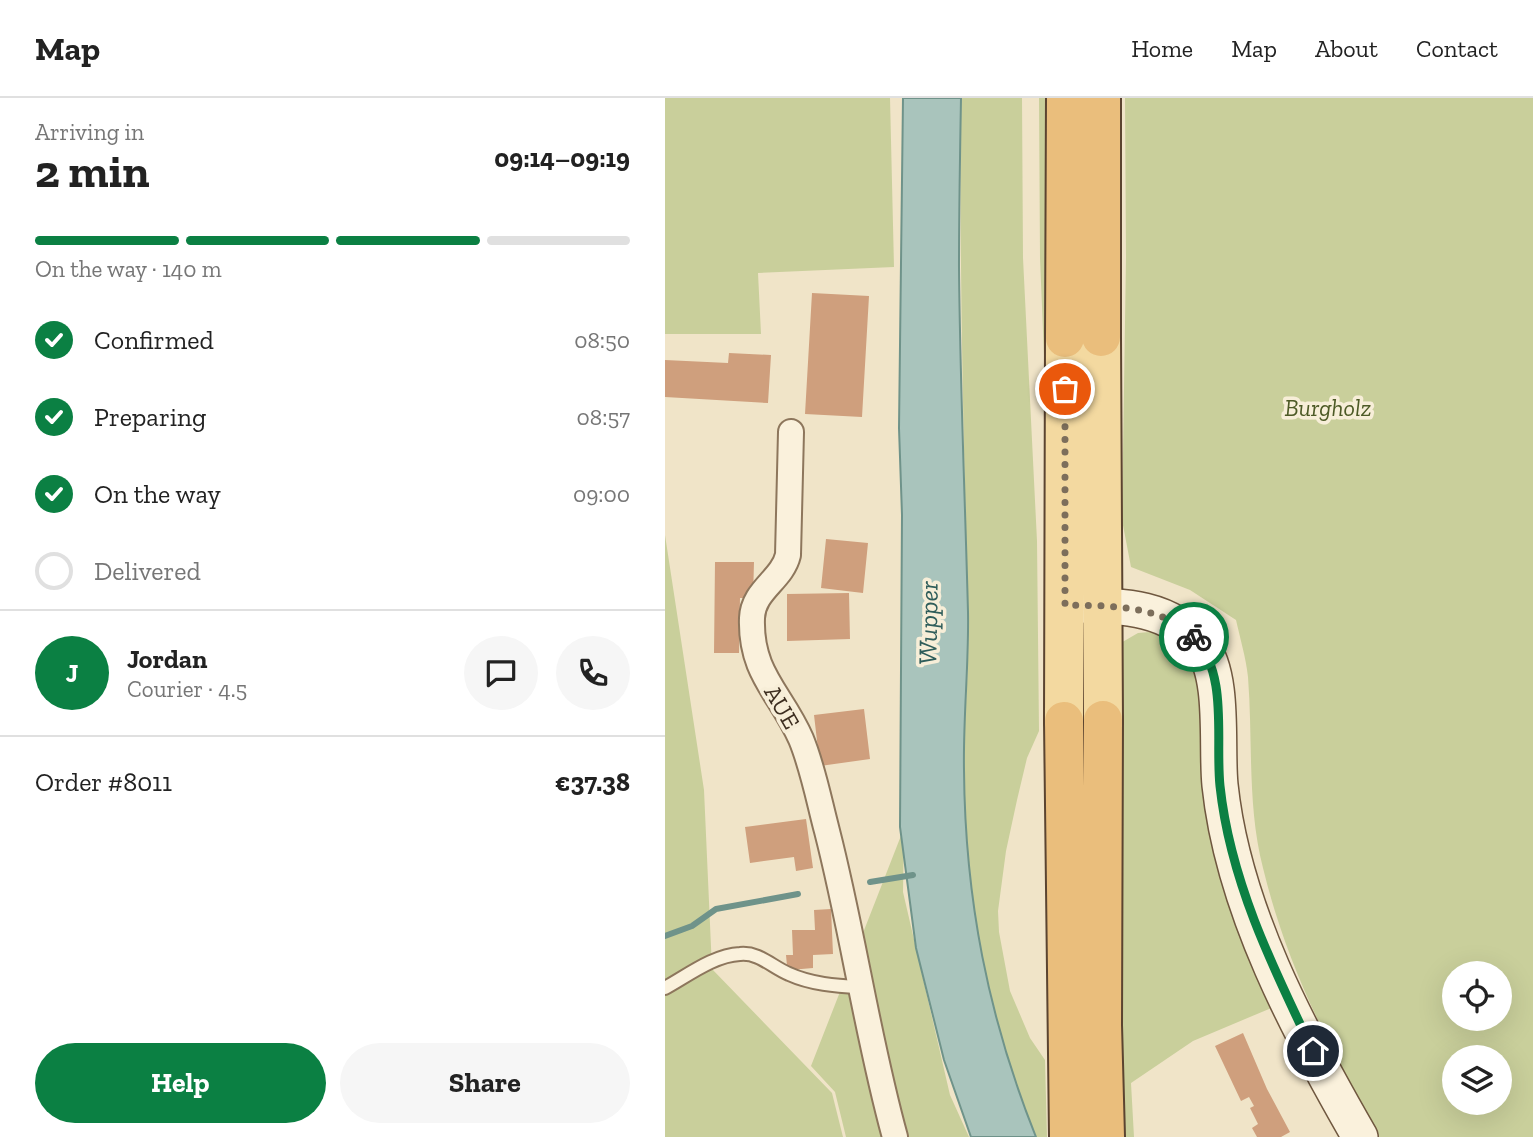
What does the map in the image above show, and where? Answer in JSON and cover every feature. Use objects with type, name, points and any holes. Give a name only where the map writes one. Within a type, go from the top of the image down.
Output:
[{"type":"highway","points":[[1066,98],[1083,338]]},
{"type":"highway","points":[[1083,338],[1101,98]]},
{"type":"highway","points":[[1103,720],[1102,1025],[1105,1137]]},
{"type":"highway","points":[[1064,721],[1069,1137]]},
{"type":"main road","points":[[1064,721],[1065,605],[1083,338]]},
{"type":"main road","points":[[1083,338],[1103,606],[1103,720]]},
{"type":"main road","points":[[1065,605],[1151,612],[1172,620],[1186,630],[1207,654],[1216,689],[1220,786],[1240,882],[1289,1002],[1322,1071],[1360,1137]]},
{"type":"street","name":"AUE","points":[[791,432],[787,555],[782,569],[759,595],[754,606],[753,639],[759,668],[800,739],[838,872],[859,987],[895,1137]]},
{"type":"lane","points":[[665,988],[723,957],[743,953],[759,957],[790,975],[822,984],[859,987]]},
{"type":"green space","points":[[665,98],[890,98],[894,267],[758,273],[761,334],[665,334]]},
{"type":"green space","points":[[961,98],[1022,98],[1023,258],[1037,541],[1039,731],[1027,758],[1017,800],[1006,851],[998,911],[999,932],[1010,991],[1030,1038],[1045,1060],[1047,1137],[1035,1137],[1018,1093],[992,1003],[975,911],[965,817],[964,733],[968,641],[961,295]]},
{"type":"green space","points":[[1039,98],[1052,98],[1048,453],[1040,258]]},
{"type":"green space","name":"Burgholz","points":[[1125,98],[1533,98],[1533,1137],[1379,1137],[1327,1040],[1297,973],[1263,868],[1253,797],[1248,677],[1236,620],[1190,590],[1131,567],[1122,520],[1126,257]]},
{"type":"green space","points":[[665,535],[704,790],[712,969],[832,1093],[843,1137],[665,1137]]},
{"type":"green space","points":[[1161,631],[1198,660],[1276,1006],[1193,1041],[1131,1083],[1134,1137],[1124,1137],[1115,1022],[1119,644],[1138,633]]},
{"type":"green space","points":[[904,828],[903,892],[950,1095],[969,1137],[846,1137],[835,1092],[811,1066]]},
{"type":"water","name":"Wupper","points":[[903,98],[961,98],[960,310],[968,612],[965,818],[975,911],[992,1002],[1019,1092],[1036,1137],[971,1137],[944,1060],[916,948],[900,827],[902,515],[899,428]]},
{"type":"building","points":[[812,293],[869,296],[862,417],[805,414]]},
{"type":"building","points":[[729,353],[771,355],[768,403],[665,397],[665,360],[728,363]]},
{"type":"building","points":[[826,539],[868,543],[863,593],[821,588]]},
{"type":"building","points":[[715,562],[754,562],[753,598],[740,598],[739,653],[714,653]]},
{"type":"building","points":[[849,593],[850,639],[787,641],[787,594]]},
{"type":"building","points":[[864,709],[870,759],[820,766],[814,715]]},
{"type":"building","points":[[806,819],[813,868],[796,871],[794,857],[750,863],[745,827]]},
{"type":"building","points":[[831,909],[833,954],[813,955],[813,968],[790,970],[786,955],[793,955],[792,930],[815,930],[814,910]]},
{"type":"building","points":[[1243,1033],[1267,1089],[1290,1132],[1281,1137],[1257,1137],[1252,1128],[1258,1124],[1250,1108],[1254,1106],[1249,1097],[1241,1101],[1215,1046]]},
{"type":"waterway","points":[[870,882],[913,875]]},
{"type":"waterway","points":[[665,936],[692,926],[716,909],[798,894]]},
{"type":"way so far","points":[[1065,389],[1065,605],[1118,607],[1151,612],[1178,624],[1194,637]]},
{"type":"route","points":[[1194,637],[1207,654],[1215,676],[1220,786],[1240,882],[1266,951],[1313,1051]]}]
